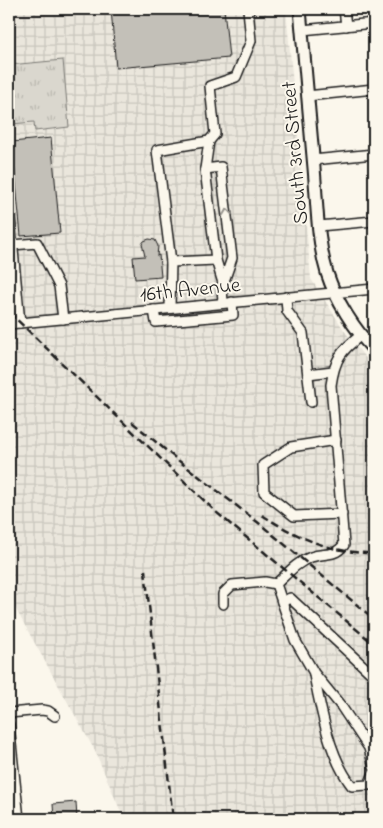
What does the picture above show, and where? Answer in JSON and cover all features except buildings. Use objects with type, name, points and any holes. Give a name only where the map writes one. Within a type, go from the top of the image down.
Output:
[{"type":"main road","name":"South 3rd Street","points":[[300,9],[319,226],[327,272],[334,292],[361,335],[374,350]]},
{"type":"street","points":[[223,283],[216,260],[205,169],[209,141],[215,134],[210,86],[236,77],[251,41],[248,9]]},
{"type":"street","points":[[344,9],[346,26]]},
{"type":"street","points":[[302,30],[374,23]]},
{"type":"street","points":[[307,96],[374,89]]},
{"type":"street","points":[[177,320],[173,308],[172,262],[157,150],[209,141]]},
{"type":"street","points":[[313,160],[374,154]]},
{"type":"street","points":[[154,310],[156,322],[233,315],[222,287],[232,258],[221,167],[205,169]]},
{"type":"street","points":[[9,208],[11,256],[20,323]]},
{"type":"street","points":[[319,226],[374,221]]},
{"type":"street","points":[[12,244],[37,243],[59,286],[63,319]]},
{"type":"street","points":[[172,262],[216,260]]},
{"type":"street","name":"16th Avenue","points":[[9,324],[374,289]]},
{"type":"street","points":[[286,297],[288,311],[303,333],[311,402]]},
{"type":"street","points":[[276,584],[288,572],[312,556],[329,555],[340,550],[344,545],[331,385],[333,371],[341,352],[361,335]]},
{"type":"street","points":[[308,374],[333,371]]},
{"type":"street","points":[[336,440],[291,447],[263,465],[264,492],[294,516],[342,514]]},
{"type":"street","points":[[223,604],[223,594],[232,585],[265,582],[276,584]]},
{"type":"street","points":[[276,584],[295,640],[314,673],[341,706],[369,748],[374,767]]},
{"type":"street","points":[[282,602],[290,598],[374,676]]},
{"type":"street","points":[[314,673],[322,716],[343,774],[352,786],[360,786],[369,785],[374,772]]},
{"type":"street","points":[[9,713],[42,710],[48,711],[55,716]]},
{"type":"street","points":[[9,724],[18,819]]},
{"type":"shaded area","points":[[9,9],[286,9],[311,279],[346,333],[374,366],[374,819],[124,819],[95,751],[9,597]]},
{"type":"green space","points":[[63,60],[69,127],[35,131],[34,122],[11,124],[9,65]]},
{"type":"railway","points":[[9,312],[216,512],[374,644]]},
{"type":"railway","points":[[132,422],[260,524],[374,619]]},
{"type":"railway","points":[[262,515],[315,543],[344,551],[374,553]]},
{"type":"railway","points":[[145,570],[173,819]]}]
